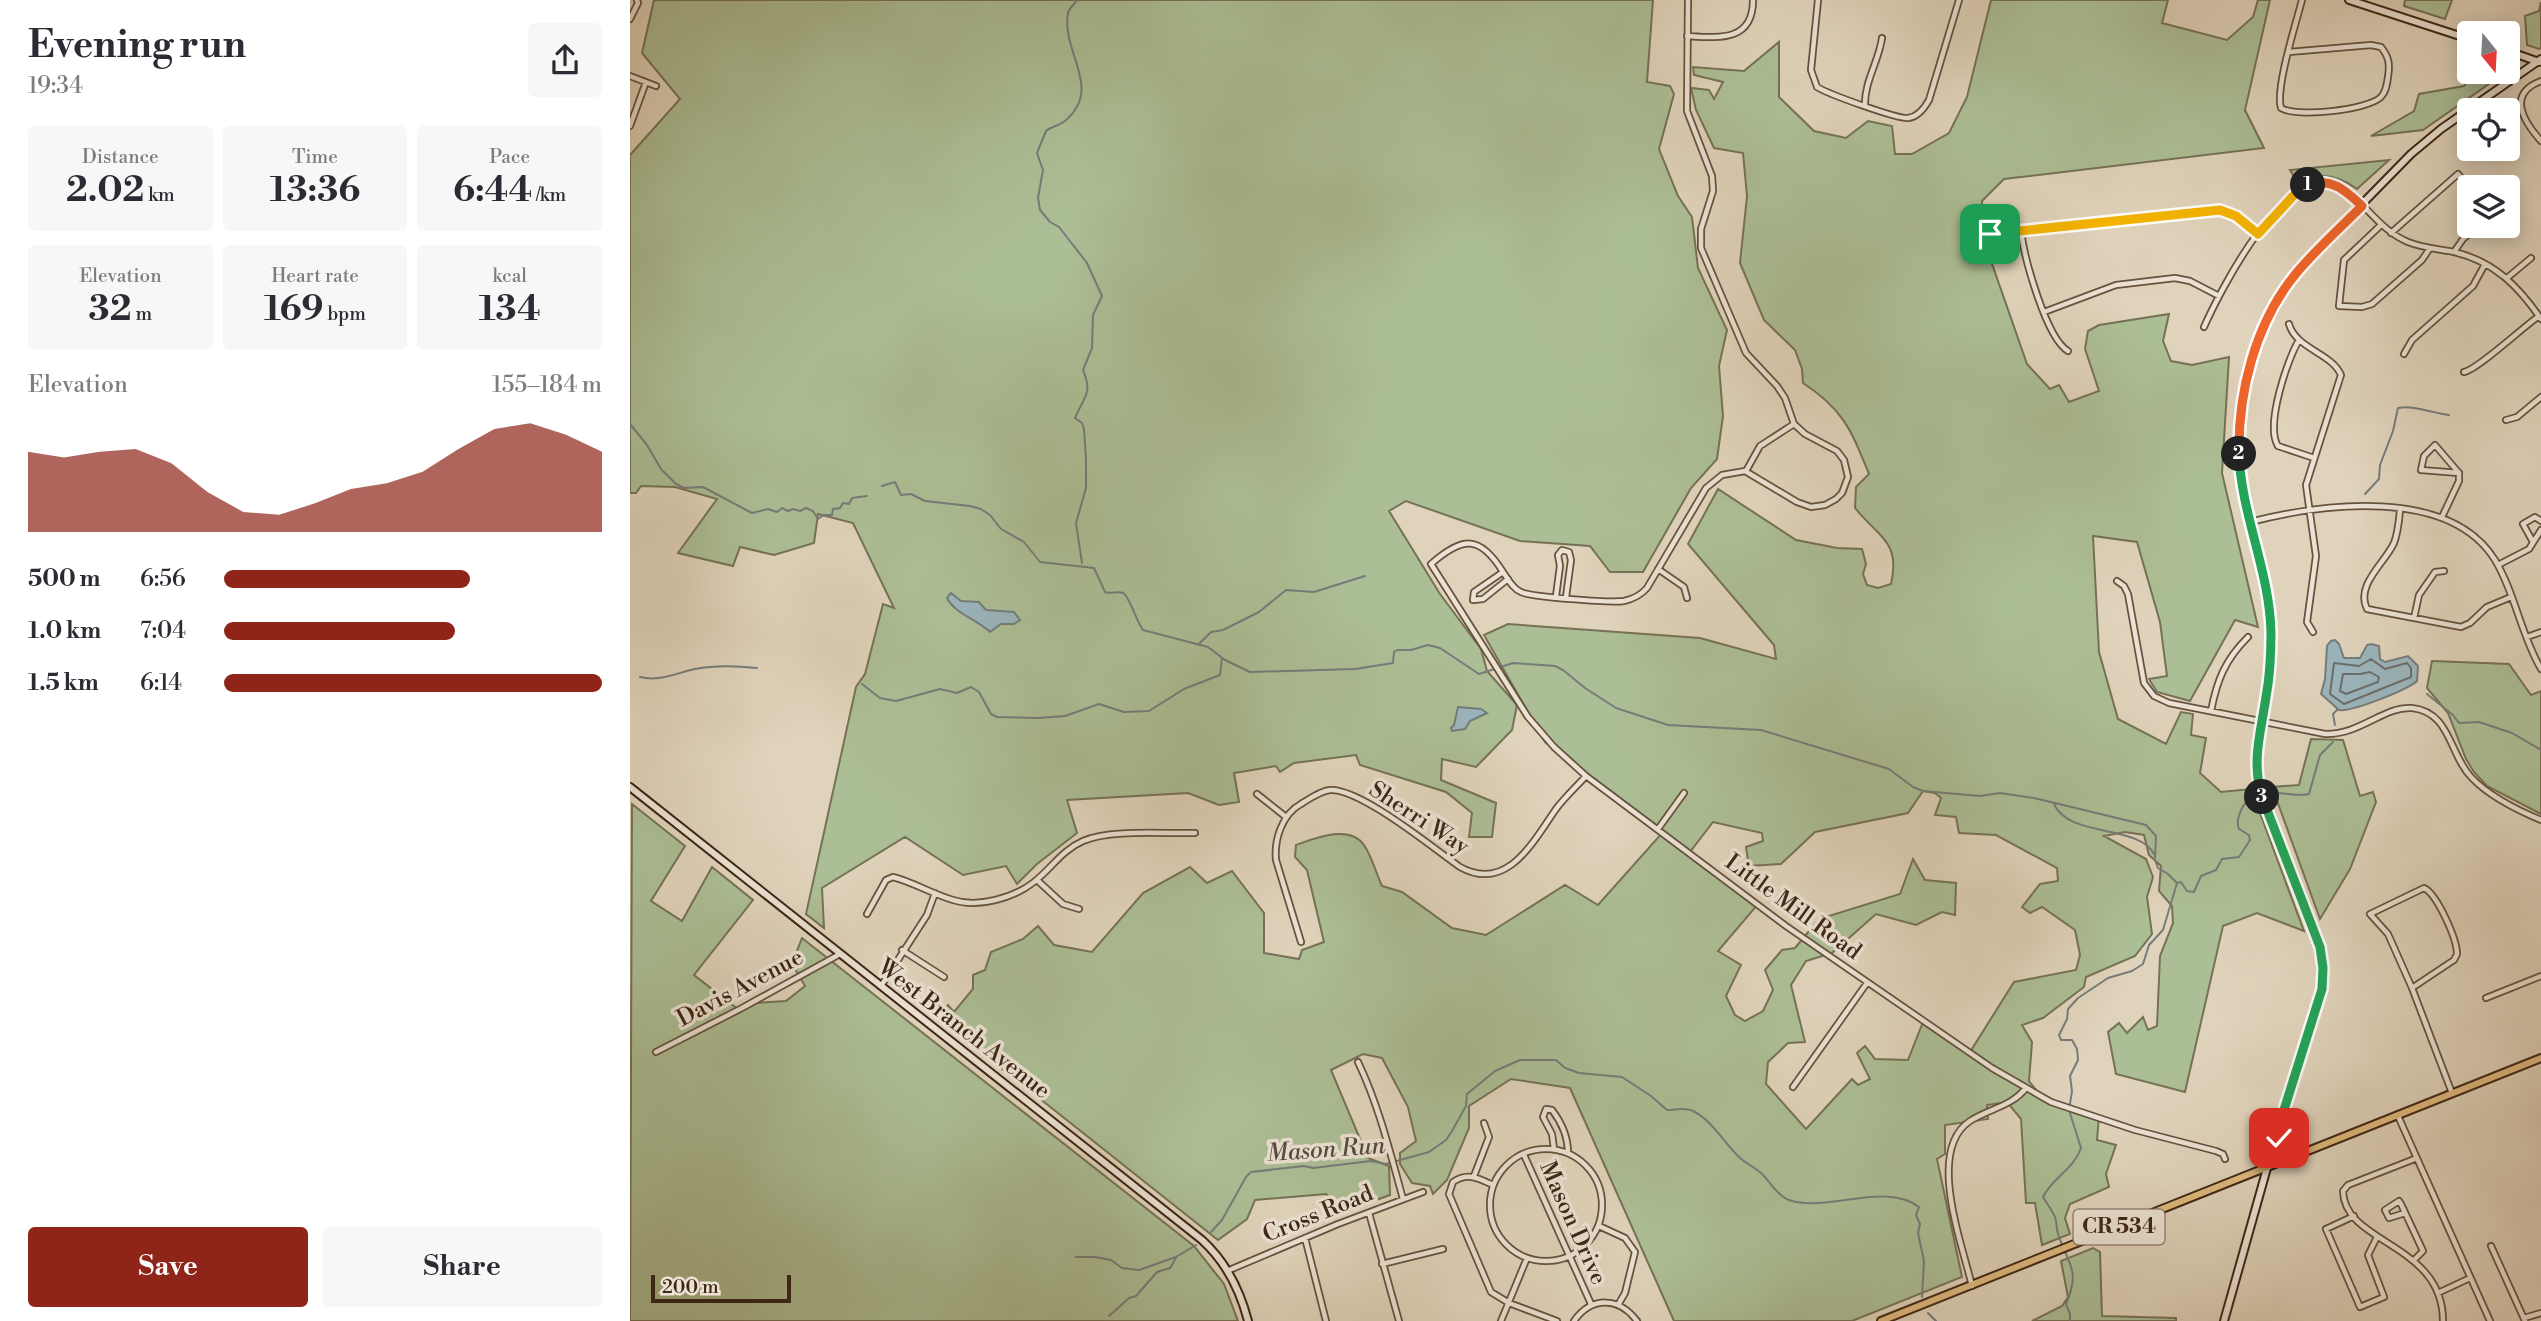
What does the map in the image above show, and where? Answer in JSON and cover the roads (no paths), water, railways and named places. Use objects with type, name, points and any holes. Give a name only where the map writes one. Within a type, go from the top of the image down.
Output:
[{"type":"main road","points":[[2349,0],[2457,35]]},
{"type":"main road","points":[[2520,56],[2540,61]]},
{"type":"main road","points":[[2520,74],[2540,61]]},
{"type":"main road","points":[[2224,1321],[2278,1129],[2322,989],[2323,968],[2320,947],[2258,782],[2257,740],[2266,696],[2271,631],[2241,486],[2239,432],[2247,375],[2269,319],[2293,277],[2411,155],[2441,129],[2506,84]]},
{"type":"main road","name":"West Branch Avenue","points":[[630,787],[1202,1240],[1227,1271],[1241,1297],[1248,1321]]},
{"type":"main road","name":"CR 534","points":[[1881,1321],[2541,1058]]},
{"type":"main road","points":[[2278,1129],[2284,1147],[2300,1154]]},
{"type":"street","points":[[630,19],[637,0]]},
{"type":"street","points":[[1508,579],[1483,599],[1473,600],[1474,592],[1503,572],[1518,591],[1523,593],[1609,601],[1626,600],[1642,593],[1706,488],[1729,472],[1745,471],[1797,502],[1811,507],[1825,505],[1836,499],[1848,480],[1844,460],[1837,451],[1799,430],[1777,386],[1750,359],[1701,248],[1701,229],[1713,191],[1712,176],[1687,111],[1688,0]]},
{"type":"street","points":[[1688,36],[1717,38],[1738,33],[1746,26],[1753,12],[1753,0]]},
{"type":"street","points":[[1818,0],[1811,70],[1815,84],[1829,93],[1903,118],[1913,117],[1925,108],[1959,0]]},
{"type":"street","points":[[2289,52],[2371,45],[2381,47],[2389,60],[2387,87],[2379,99],[2356,108],[2287,111],[2281,108],[2279,96],[2289,52],[2302,0]]},
{"type":"street","points":[[1865,106],[1866,91],[1881,51],[1882,38]]},
{"type":"street","points":[[630,76],[656,86]]},
{"type":"street","points":[[2541,80],[2530,86],[2521,106],[2524,121],[2541,141]]},
{"type":"street","points":[[630,126],[646,82]]},
{"type":"street","points":[[2391,233],[2459,175]]},
{"type":"street","points":[[2204,327],[2219,296],[2258,234],[2300,190],[2315,183],[2330,183],[2339,186],[2391,233],[2407,241],[2454,252],[2485,264],[2507,278],[2540,318],[2511,336],[2477,367],[2464,372]]},
{"type":"street","points":[[1990,234],[2220,210],[2236,216],[2258,234]]},
{"type":"street","points":[[2381,225],[2344,260],[2339,306],[2362,307],[2372,304],[2422,260],[2430,248]]},
{"type":"street","points":[[2021,231],[2025,259],[2045,312],[2057,342],[2068,351]]},
{"type":"street","points":[[2454,252],[2464,238]]},
{"type":"street","points":[[2507,278],[2531,258]]},
{"type":"street","points":[[2404,354],[2412,340],[2473,286],[2485,264]]},
{"type":"street","points":[[2045,312],[2116,285],[2175,278],[2186,280],[2219,296]]},
{"type":"street","points":[[2289,324],[2291,332],[2299,340],[2341,373],[2306,485],[2316,556],[2307,622],[2313,632]]},
{"type":"street","points":[[2299,340],[2284,376],[2276,411],[2275,442],[2278,446],[2314,458]]},
{"type":"street","points":[[2506,421],[2517,418],[2541,397]]},
{"type":"street","points":[[1745,471],[1760,446],[1794,424]]},
{"type":"street","points":[[2442,517],[2459,481],[2459,473],[2435,445],[2423,458],[2421,470],[2459,473]]},
{"type":"street","points":[[2250,522],[2309,509],[2352,506],[2442,517],[2474,536],[2498,565],[2541,669]]},
{"type":"street","points":[[2400,510],[2395,540],[2369,581],[2365,604],[2370,610],[2461,627],[2470,623],[2487,607],[2511,597]]},
{"type":"street","points":[[2533,543],[2523,524],[2535,517],[2541,521]]},
{"type":"street","points":[[2498,565],[2526,551],[2541,530]]},
{"type":"street","name":"Little Mill Road","points":[[1503,572],[1489,552],[1471,543],[1454,546],[1431,564],[1517,702],[1553,747],[1586,776],[1786,926],[1992,1068],[2051,1102],[2071,1110],[2216,1151],[2223,1154],[2225,1159]]},
{"type":"street","points":[[1556,596],[1560,566],[1558,555],[1559,551],[1566,550],[1571,560],[1566,597]]},
{"type":"street","points":[[1658,569],[1684,587],[1687,598]]},
{"type":"street","points":[[2414,618],[2421,591],[2435,572],[2444,571]]},
{"type":"street","points":[[2117,581],[2128,594],[2146,687],[2154,696],[2211,711],[2331,734],[2351,731],[2400,709],[2423,711],[2441,723],[2458,760],[2471,778],[2498,798],[2541,820]]},
{"type":"street","points":[[2527,638],[2541,632]]},
{"type":"street","points":[[2211,711],[2220,676],[2235,650],[2248,637]]},
{"type":"street","name":"Sherri Way","points":[[1286,817],[1294,808],[1330,790],[1348,794],[1385,814],[1469,872],[1494,873],[1521,858],[1561,803],[1586,776]]},
{"type":"street","points":[[1658,828],[1685,793]]},
{"type":"street","points":[[1257,794],[1286,817],[1275,846],[1276,860],[1301,942]]},
{"type":"street","points":[[867,914],[886,880],[891,877],[955,901],[983,902],[1025,889],[1037,880],[1055,859],[1082,841],[1103,835],[1195,833]]},
{"type":"street","points":[[1037,880],[1063,904],[1079,909]]},
{"type":"street","points":[[2412,988],[2454,960],[2457,954],[2455,941],[2433,895],[2424,888],[2370,914],[2388,934],[2412,988],[2452,1093]]},
{"type":"street","points":[[881,986],[927,915],[935,893]]},
{"type":"street","points":[[902,950],[944,977]]},
{"type":"street","name":"Davis Avenue","points":[[656,1052],[840,953]]},
{"type":"street","points":[[2486,998],[2541,976]]},
{"type":"street","points":[[1793,1087],[1867,983]]},
{"type":"street","points":[[1358,1062],[1369,1086],[1394,1162],[1403,1199]]},
{"type":"street","points":[[1972,1286],[1947,1174],[1951,1148],[1956,1137],[1971,1120],[2006,1105],[2018,1098],[2026,1088]]},
{"type":"street","points":[[1554,1149],[1552,1134],[1543,1117],[1546,1109],[1552,1110],[1562,1125],[1568,1153]]},
{"type":"street","points":[[2398,1116],[2490,1321]]},
{"type":"street","points":[[1474,1176],[1489,1138],[1484,1123]]},
{"type":"street","points":[[1540,1149],[1568,1153],[1585,1164],[1601,1189],[1602,1215],[1599,1226],[1591,1239],[1570,1258],[1543,1262],[1527,1258],[1508,1248],[1498,1236],[1490,1209],[1493,1185],[1510,1161],[1524,1155],[1540,1149]]},
{"type":"street","name":"Mason Drive","points":[[1524,1155],[1591,1304]]},
{"type":"street","points":[[2417,1158],[2344,1189],[2343,1198],[2354,1216],[2377,1237],[2414,1259],[2428,1275],[2438,1293],[2442,1321]]},
{"type":"street","points":[[1493,1185],[1474,1176],[1465,1176],[1453,1182],[1450,1200],[1485,1282],[1496,1296],[1557,1321]]},
{"type":"street","name":"Cross Road","points":[[1227,1271],[1423,1192]]},
{"type":"street","points":[[2405,1213],[2389,1219],[2385,1210],[2399,1202],[2405,1213],[2423,1251],[2414,1259]]},
{"type":"street","points":[[1369,1213],[1399,1321]]},
{"type":"street","points":[[2354,1216],[2326,1229],[2360,1307],[2384,1297],[2368,1255],[2377,1237]]},
{"type":"street","points":[[1599,1226],[1625,1238],[1635,1252],[1625,1293],[1618,1305]]},
{"type":"street","points":[[1305,1238],[1326,1321]]},
{"type":"street","points":[[2491,1246],[2525,1320],[2541,1313]]},
{"type":"street","points":[[1382,1264],[1443,1249]]},
{"type":"street","points":[[1500,1321],[1527,1258]]},
{"type":"street","points":[[2438,1293],[2470,1278]]},
{"type":"street","points":[[1574,1321],[1591,1304],[1609,1303],[1629,1312],[1637,1321]]},
{"type":"water","points":[[951,593],[961,601],[979,602],[986,610],[1014,612],[1020,620],[1014,624],[1001,624],[990,632],[950,603],[947,598]]},
{"type":"water","points":[[2335,640],[2344,658],[2360,658],[2367,645],[2371,644],[2379,646],[2380,659],[2385,662],[2408,656],[2418,666],[2417,681],[2379,700],[2339,710],[2321,694],[2325,679],[2327,646]]},
{"type":"water","points":[[1458,707],[1481,709],[1487,713],[1470,721],[1465,729],[1452,731]]},
{"type":"waterway","points":[[1077,0],[1069,11],[1067,28],[1081,83],[1081,96],[1076,109],[1065,121],[1046,131],[1037,153],[1043,170],[1038,198],[1040,210],[1050,222],[1059,227],[1087,263],[1102,296],[1093,315],[1092,348],[1083,370],[1087,390],[1075,418],[1082,423],[1084,429],[1086,460],[1086,488],[1076,523],[1082,563]]},
{"type":"waterway","points":[[2365,494],[2379,479],[2380,465],[2393,431],[2398,408],[2417,408],[2449,415]]},
{"type":"waterway","points":[[630,424],[661,469],[676,484],[684,488],[703,487],[752,513],[768,509],[777,512],[782,508],[788,511],[806,508],[813,511],[818,519],[824,515],[832,515],[833,509],[840,508],[843,503],[849,504],[852,498],[867,496]]},
{"type":"waterway","points":[[882,486],[895,482],[901,495],[911,494],[925,501],[981,509],[990,515],[1001,529],[1024,542],[1040,562],[1094,568],[1105,592],[1121,592],[1125,595],[1143,630],[1208,647],[1225,660],[1250,672],[1355,669],[1393,663],[1394,652],[1397,650],[1411,650],[1428,645],[1440,648],[1479,674],[1513,663],[1555,666],[1616,708],[1668,725],[1761,730],[1889,769],[1923,791],[1980,796],[2000,793],[2034,798],[2146,825],[2156,836],[2155,858]]},
{"type":"waterway","points":[[1199,644],[1211,632],[1223,630],[1259,612],[1286,590],[1314,592],[1365,576]]},
{"type":"waterway","points":[[862,684],[880,698],[896,701],[940,689],[957,693],[971,687],[979,692],[991,714],[997,717],[1065,716],[1099,704],[1124,712],[1149,711],[1184,689],[1220,675],[1222,658]]},
{"type":"waterway","points":[[640,677],[661,678],[711,667],[757,668]]},
{"type":"waterway","points":[[2427,694],[2459,723],[2479,722],[2512,733],[2541,750]]},
{"type":"waterway","points":[[2335,725],[2333,714],[2337,710]]},
{"type":"waterway","points":[[2272,793],[2309,794],[2320,755],[2333,742]]},
{"type":"waterway","points":[[2155,860],[2158,868],[2177,883],[2181,882],[2187,891],[2194,892],[2201,876],[2216,870],[2222,859],[2239,857],[2250,840],[2249,835],[2239,829],[2238,821],[2249,799]]},
{"type":"waterway","points":[[2054,804],[2062,815],[2074,822],[2134,838],[2154,854]]},
{"type":"waterway","points":[[2070,1321],[2066,1304],[2073,1275],[2058,1234],[2055,1217],[2043,1197],[2073,1162],[2081,1148],[2069,1110],[2072,1091],[2070,1076],[2078,1060],[2077,1049],[2072,1040],[2061,1040],[2059,1035],[2067,1019],[2068,1009],[2078,998],[2108,978],[2132,971],[2143,964],[2149,945],[2163,930],[2177,883]]},
{"type":"waterway","name":"Mason Run","points":[[1211,1232],[1222,1220],[1251,1172],[1371,1161],[1386,1164],[1429,1152],[1446,1140],[1452,1131],[1466,1106],[1467,1094],[1495,1071],[1520,1060],[1556,1060],[1565,1068],[1579,1073],[1622,1077],[1667,1110],[1687,1109],[1700,1115],[1739,1157],[1761,1173],[1776,1191],[1792,1201],[1823,1203],[1890,1197],[1906,1200],[1919,1207],[1916,1215],[1920,1224],[1918,1233],[1924,1261],[1922,1297]]},
{"type":"waterway","name":"Mason Run","points":[[1076,1257],[1111,1260],[1122,1268],[1139,1270],[1176,1257],[1196,1245]]},
{"type":"waterway","points":[[1109,1316],[1129,1298],[1136,1296],[1157,1272],[1170,1268],[1176,1258]]},
{"type":"waterway","name":"Mason Run","points":[[1928,1313],[1936,1321]]}]
